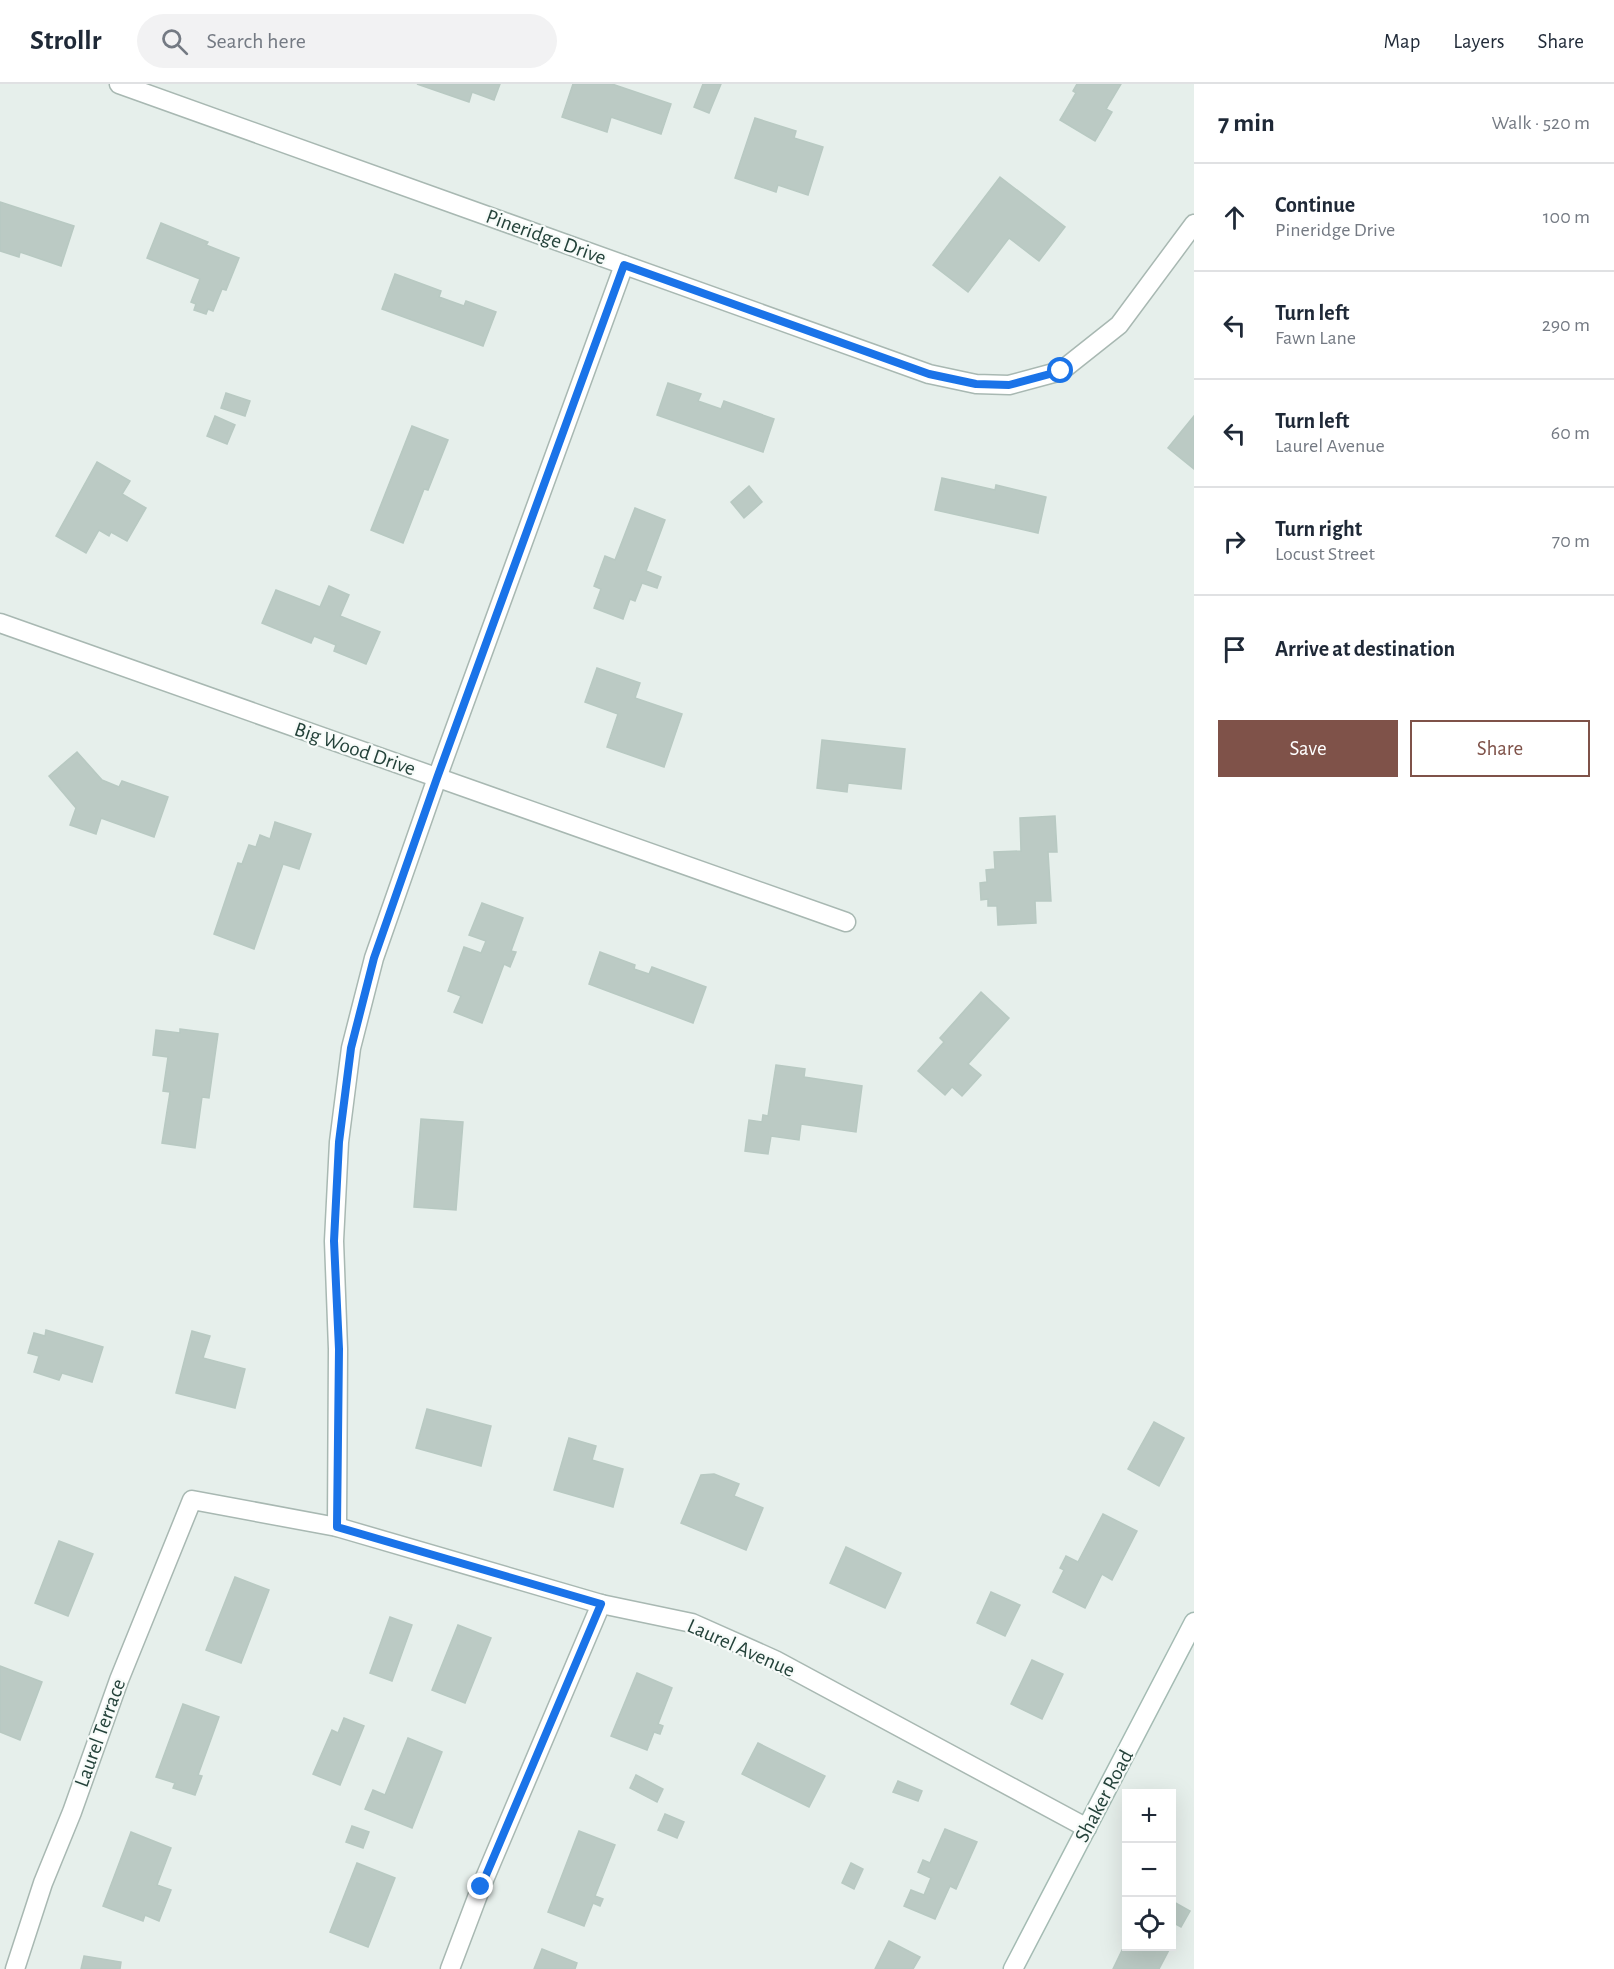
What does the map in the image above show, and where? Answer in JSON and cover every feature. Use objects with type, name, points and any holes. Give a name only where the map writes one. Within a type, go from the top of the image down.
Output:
[{"type":"street","name":"Pineridge Drive","points":[[119,84],[929,374],[976,384],[1009,385],[1061,371],[1119,325],[1194,224]]},
{"type":"street","points":[[337,1527],[339,1349],[334,1241],[339,1142],[351,1048],[374,958],[437,778],[624,265]]},
{"type":"street","name":"Big Wood Drive","points":[[0,623],[846,922]]},
{"type":"street","name":"Laurel Avenue","points":[[192,1500],[337,1527],[601,1604],[692,1623],[775,1660],[1087,1828]]},
{"type":"street","name":"Laurel Terrace","points":[[15,1969],[44,1883],[119,1680],[192,1500]]},
{"type":"street","points":[[450,1969],[481,1887],[601,1604]]},
{"type":"street","name":"Shaker Road","points":[[1013,1969],[1194,1623]]},
{"type":"building","points":[[417,84],[500,84],[494,100],[472,92],[469,102]]},
{"type":"building","points":[[573,84],[612,84],[671,104],[661,134],[611,117],[607,132],[562,117]]},
{"type":"building","points":[[703,84],[721,84],[709,113],[694,107]]},
{"type":"building","points":[[1077,84],[1121,84],[1106,109],[1112,112],[1095,141],[1060,120],[1076,93],[1073,91]]},
{"type":"building","points":[[755,118],[796,131],[794,138],[823,147],[808,195],[778,185],[776,192],[735,178]]},
{"type":"building","points":[[1000,177],[1065,227],[1039,261],[1009,238],[968,292],[933,265]]},
{"type":"building","points":[[0,202],[74,226],[61,266],[20,252],[19,257],[0,251]]},
{"type":"building","points":[[161,223],[208,242],[206,245],[239,258],[226,290],[222,289],[213,311],[208,309],[206,314],[194,310],[196,304],[191,302],[200,279],[147,258]]},
{"type":"building","points":[[395,274],[441,291],[439,297],[464,306],[466,301],[496,312],[483,346],[382,309]]},
{"type":"building","points":[[668,383],[701,394],[698,401],[721,409],[724,401],[774,419],[763,452],[657,415]]},
{"type":"building","points":[[226,393],[250,401],[245,416],[221,408]]},
{"type":"building","points":[[215,416],[235,425],[227,444],[207,436]]},
{"type":"building","points":[[1194,416],[1194,469],[1168,448]]},
{"type":"building","points":[[412,426],[448,440],[428,490],[424,489],[403,543],[371,530]]},
{"type":"building","points":[[97,462],[130,481],[122,494],[146,508],[127,541],[111,532],[109,536],[99,530],[86,553],[56,536]]},
{"type":"building","points":[[942,478],[995,490],[996,485],[1046,497],[1038,533],[935,510]]},
{"type":"building","points":[[749,486],[762,502],[744,518],[731,502]]},
{"type":"building","points":[[635,508],[665,520],[646,571],[661,577],[657,588],[642,583],[635,601],[630,599],[623,619],[594,608],[601,589],[594,586],[605,556],[615,560]]},
{"type":"building","points":[[329,586],[349,595],[340,616],[380,632],[366,664],[334,651],[336,645],[314,636],[311,643],[262,623],[276,590],[320,607]]},
{"type":"building","points":[[597,668],[640,683],[635,698],[682,714],[664,767],[607,747],[618,714],[585,702]]},
{"type":"building","points":[[822,740],[905,749],[901,789],[848,783],[847,792],[817,788]]},
{"type":"building","points":[[77,752],[102,780],[119,787],[122,781],[168,797],[154,837],[101,818],[96,834],[70,825],[76,808],[49,776]]},
{"type":"building","points":[[1055,816],[1057,852],[1048,852],[1051,901],[1035,901],[1036,923],[998,925],[997,906],[988,906],[988,899],[981,900],[980,883],[987,882],[986,870],[995,869],[994,852],[1021,851],[1020,818]]},
{"type":"building","points":[[275,822],[311,834],[299,869],[283,864],[254,949],[214,934],[238,863],[242,864],[249,845],[256,847],[260,835],[270,839]]},
{"type":"building","points":[[482,903],[523,918],[511,951],[516,952],[510,967],[504,964],[482,1023],[454,1012],[461,996],[448,991],[464,947],[481,953],[486,941],[469,935]]},
{"type":"building","points":[[600,952],[635,965],[634,969],[649,974],[652,967],[706,987],[693,1023],[589,984]]},
{"type":"building","points":[[981,992],[1009,1018],[968,1064],[981,1075],[962,1096],[952,1087],[945,1095],[918,1071],[944,1042],[940,1038]]},
{"type":"building","points":[[180,1029],[218,1034],[209,1098],[202,1097],[195,1148],[162,1143],[170,1092],[163,1091],[168,1057],[153,1055],[156,1030],[180,1033]]},
{"type":"building","points":[[776,1065],[805,1069],[804,1077],[862,1086],[856,1132],[801,1124],[799,1140],[771,1136],[768,1154],[745,1151],[749,1120],[762,1122],[763,1115],[768,1116]]},
{"type":"building","points":[[421,1119],[463,1122],[456,1210],[414,1207]]},
{"type":"building","points":[[46,1330],[103,1347],[92,1382],[62,1373],[59,1380],[34,1372],[39,1356],[28,1353],[34,1333],[45,1336]]},
{"type":"building","points":[[192,1331],[210,1336],[203,1358],[245,1369],[235,1408],[176,1393]]},
{"type":"building","points":[[427,1409],[491,1426],[481,1466],[416,1448]]},
{"type":"building","points":[[1154,1422],[1184,1438],[1159,1486],[1128,1469]]},
{"type":"building","points":[[569,1438],[596,1446],[592,1460],[623,1469],[613,1507],[554,1490]]},
{"type":"building","points":[[714,1474],[739,1484],[734,1496],[763,1508],[746,1550],[681,1523],[701,1475]]},
{"type":"building","points":[[1103,1514],[1137,1531],[1112,1580],[1102,1574],[1085,1608],[1053,1592],[1064,1570],[1060,1568],[1066,1556],[1078,1562]]},
{"type":"building","points":[[59,1541],[93,1554],[68,1616],[35,1603]]},
{"type":"building","points":[[846,1547],[901,1573],[885,1608],[830,1583]]},
{"type":"building","points":[[235,1577],[269,1590],[241,1663],[206,1650]]},
{"type":"building","points":[[991,1592],[1020,1605],[1005,1636],[977,1623]]},
{"type":"building","points":[[390,1617],[412,1625],[392,1681],[370,1673]]},
{"type":"building","points":[[458,1625],[491,1638],[465,1703],[432,1690]]},
{"type":"building","points":[[1032,1660],[1063,1674],[1042,1719],[1011,1704]]},
{"type":"building","points":[[0,1666],[42,1682],[20,1740],[0,1732]]},
{"type":"building","points":[[637,1673],[672,1688],[658,1724],[663,1726],[660,1734],[654,1732],[647,1750],[611,1736]]},
{"type":"building","points":[[183,1704],[219,1717],[198,1775],[202,1776],[195,1795],[173,1788],[175,1783],[156,1777]]},
{"type":"building","points":[[344,1718],[364,1726],[340,1785],[313,1774],[332,1730],[338,1733]]},
{"type":"building","points":[[408,1738],[442,1752],[412,1828],[365,1809],[373,1790],[385,1795]]},
{"type":"building","points":[[758,1743],[825,1776],[809,1807],[742,1774]]},
{"type":"building","points":[[636,1775],[663,1789],[657,1802],[630,1788]]},
{"type":"building","points":[[898,1781],[922,1791],[918,1801],[893,1792]]},
{"type":"building","points":[[665,1814],[684,1822],[677,1838],[658,1830]]},
{"type":"building","points":[[352,1826],[369,1832],[363,1848],[346,1842]]},
{"type":"building","points":[[945,1829],[977,1842],[956,1889],[950,1886],[935,1919],[904,1906],[911,1890],[924,1895],[931,1878],[918,1872],[923,1860],[930,1863]]},
{"type":"building","points":[[579,1831],[615,1845],[595,1896],[603,1899],[600,1906],[593,1903],[584,1926],[548,1912]]},
{"type":"building","points":[[131,1832],[171,1848],[157,1885],[171,1890],[159,1921],[145,1915],[143,1921],[103,1906]]},
{"type":"building","points":[[357,1863],[395,1878],[368,1947],[330,1932]]},
{"type":"building","points":[[851,1863],[863,1869],[854,1889],[842,1883]]},
{"type":"building","points":[[1176,1903],[1190,1911],[1181,1927],[1176,1924]]},
{"type":"building","points":[[889,1941],[920,1957],[913,1969],[875,1969]]},
{"type":"building","points":[[542,1949],[577,1963],[575,1969],[534,1969]]},
{"type":"building","points":[[1122,1950],[1168,1951],[1159,1969],[1113,1969]]},
{"type":"building","points":[[84,1956],[121,1962],[120,1969],[81,1969]]},
{"type":"route","points":[[481,1887],[601,1604],[337,1527],[339,1349],[334,1241],[339,1142],[351,1048],[374,958],[437,778],[624,265],[929,374],[976,384],[1009,385],[1061,371]]}]
